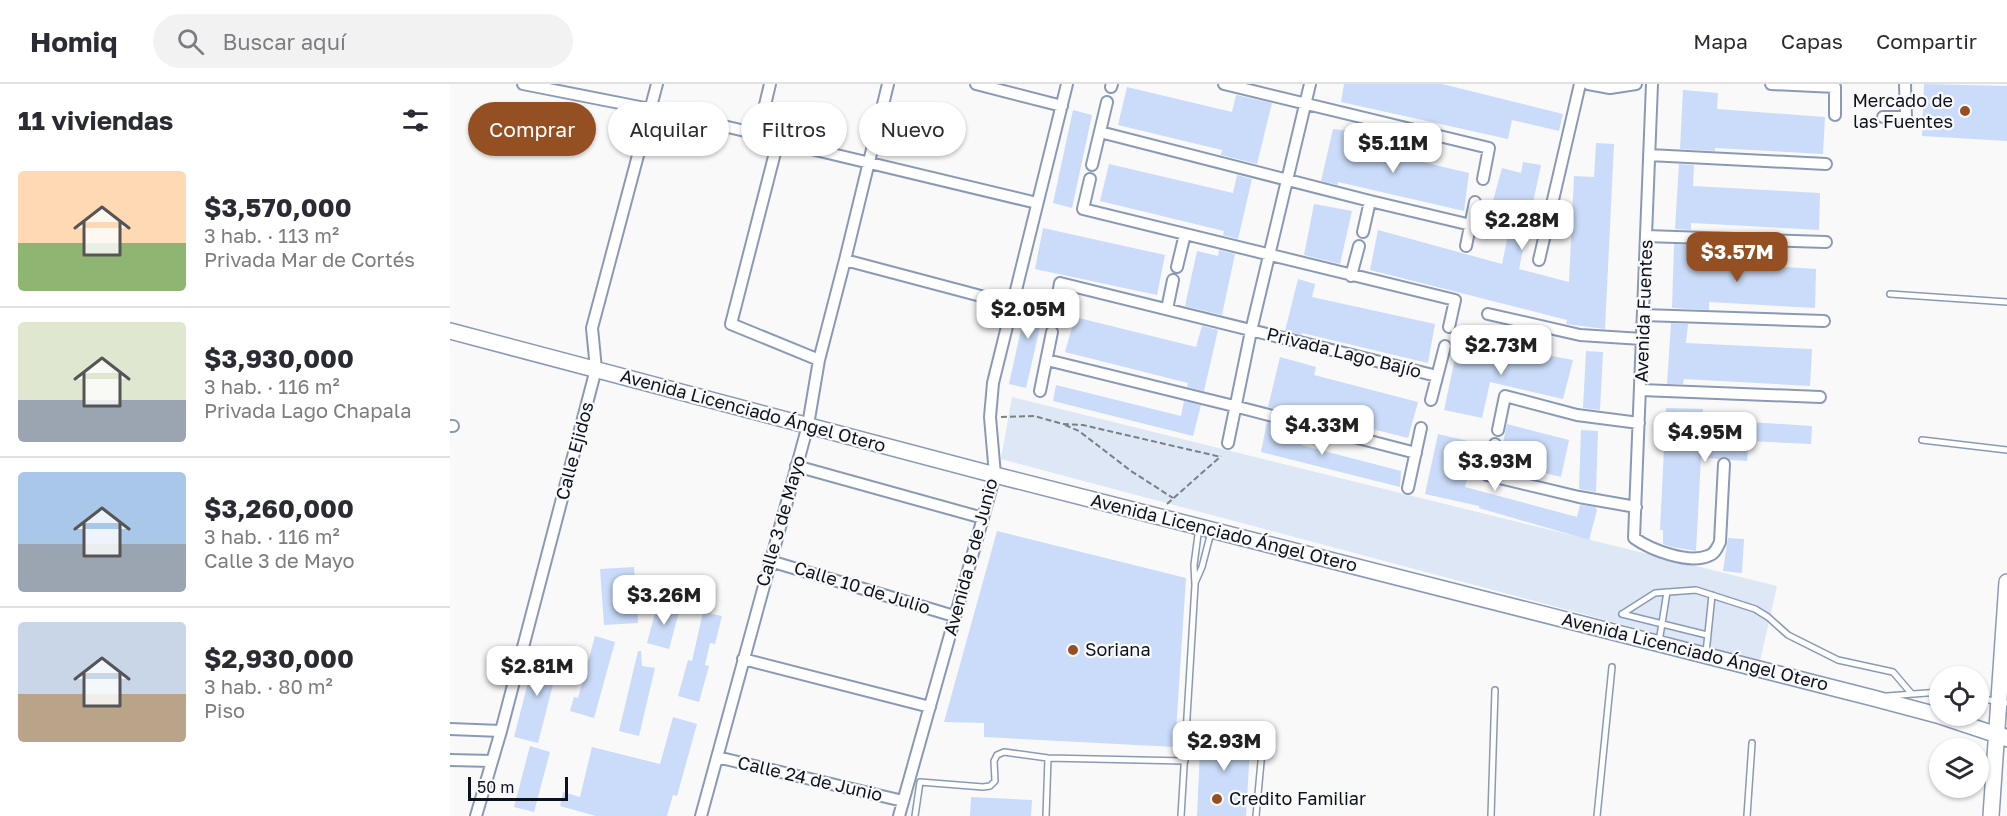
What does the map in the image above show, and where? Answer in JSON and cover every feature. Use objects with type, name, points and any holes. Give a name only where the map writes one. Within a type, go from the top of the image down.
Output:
[{"type":"main road","name":"Avenida Licenciado Ángel Otero","points":[[450,331],[995,475],[1873,698],[2002,736]]},
{"type":"main road","points":[[1991,816],[2002,736],[2007,582]]},
{"type":"street","points":[[523,84],[614,102]]},
{"type":"street","name":"Calle Ejidos","points":[[652,102],[657,84]]},
{"type":"street","points":[[766,102],[770,84]]},
{"type":"street","name":"Calle 3 de Mayo","points":[[701,816],[808,425],[819,360],[888,84]]},
{"type":"street","points":[[976,84],[1062,106]]},
{"type":"street","name":"Avenida 9 de Junio","points":[[899,816],[995,475],[990,417],[993,383],[1066,84]]},
{"type":"street","points":[[1224,84],[1489,148],[1483,179]]},
{"type":"street","points":[[1228,443],[1251,331],[1310,84]]},
{"type":"street","points":[[1539,260],[1580,84]]},
{"type":"street","points":[[1588,84],[1610,88],[1636,84]]},
{"type":"street","name":"Avenida Fuentes","points":[[1652,84],[1634,538],[1649,548],[1676,556],[1700,558],[1716,551],[1720,542],[1724,464]]},
{"type":"street","points":[[1771,84],[1836,87],[1835,115]]},
{"type":"street","points":[[1883,117],[1906,117],[1905,84]]},
{"type":"street","points":[[1092,165],[1107,102]]},
{"type":"street","points":[[1100,132],[1471,225]]},
{"type":"street","points":[[1649,155],[1826,164]]},
{"type":"street","name":"Calle Ejidos","points":[[476,816],[501,731],[596,369],[592,328],[638,156]]},
{"type":"street","points":[[774,156],[731,324],[819,360]]},
{"type":"street","points":[[839,156],[1037,203]]},
{"type":"street","points":[[1090,178],[1083,209],[1455,300],[1449,327]]},
{"type":"street","points":[[1363,232],[1370,201]]},
{"type":"street","points":[[1466,246],[1475,202]]},
{"type":"street","points":[[1177,267],[1185,234]]},
{"type":"street","points":[[1646,236],[1826,242]]},
{"type":"street","points":[[1351,276],[1359,246]]},
{"type":"street","points":[[845,260],[1011,304]]},
{"type":"street","points":[[1167,309],[1173,279]]},
{"type":"street","name":"Privada Lago Bajío","points":[[1054,316],[1060,283],[1437,376]]},
{"type":"street","points":[[1488,314],[1580,335],[1642,339]]},
{"type":"street","points":[[1643,315],[1824,321]]},
{"type":"street","points":[[1040,391],[1052,332]]},
{"type":"street","name":"Privada Lago Bajío","points":[[1431,400],[1445,346]]},
{"type":"street","points":[[1047,360],[1416,453]]},
{"type":"street","points":[[1641,390],[1820,396]]},
{"type":"street","points":[[1498,430],[1505,396],[1576,415],[1639,423]]},
{"type":"street","points":[[1408,488],[1421,428]]},
{"type":"street","points":[[1495,444],[1487,475],[1579,497],[1636,507]]},
{"type":"street","points":[[796,466],[983,518]]},
{"type":"street","name":"Calle 10 de Julio","points":[[770,561],[954,616]]},
{"type":"street","points":[[743,659],[930,707]]},
{"type":"street","points":[[450,729],[501,731]]},
{"type":"street","name":"Calle 24 de Junio","points":[[717,757],[903,801]]},
{"type":"street","points":[[450,760],[492,761]]},
{"type":"lane","points":[[1890,294],[2007,302]]},
{"type":"lane","points":[[1922,440],[2007,450]]},
{"type":"lane","points":[[1181,816],[1195,585],[1194,565],[1205,529]]},
{"type":"lane","points":[[1195,585],[1202,567],[1205,529]]},
{"type":"lane","points":[[1707,635],[1622,614],[1655,593],[1696,590],[1755,609],[1788,635],[1838,660],[1893,672],[1911,693]]},
{"type":"lane","points":[[1659,643],[1667,592]]},
{"type":"lane","points":[[1706,655],[1712,595]]},
{"type":"lane","points":[[1597,816],[1612,668]]},
{"type":"lane","points":[[1491,816],[1495,690]]},
{"type":"lane","points":[[1873,698],[1929,692]]},
{"type":"lane","points":[[1989,700],[2004,703]]},
{"type":"lane","points":[[1256,816],[1263,740]]},
{"type":"lane","points":[[1747,816],[1752,743]]},
{"type":"lane","points":[[915,816],[920,782],[990,786],[995,781],[994,761],[997,754],[1048,758],[1185,761]]},
{"type":"lane","points":[[1046,816],[1048,758]]},
{"type":"path","points":[[990,417],[1034,416],[1079,431],[1136,475],[1173,498]]},
{"type":"path","points":[[1063,424],[1120,432],[1221,457]]},
{"type":"path","points":[[1155,516],[1221,457],[1228,443]]},
{"type":"shaded area","points":[[1012,397],[1777,586],[1760,661],[1001,459]]},
{"type":"building","points":[[1344,84],[1442,84],[1563,114],[1559,131],[1512,120],[1508,139],[1341,102]]},
{"type":"building","name":"Mercado de las Fuentes","points":[[1924,84],[2007,86],[2007,141],[1922,136]]},
{"type":"building","points":[[1127,87],[1232,112],[1236,95],[1272,103],[1257,164],[1221,155],[1222,150],[1118,125]]},
{"type":"building","points":[[1683,90],[1718,93],[1717,109],[1825,117],[1823,154],[1715,148],[1715,151],[1680,149]]},
{"type":"building","points":[[1073,110],[1092,115],[1072,208],[1053,203]]},
{"type":"building","points":[[1333,129],[1350,131],[1347,144],[1469,173],[1464,211],[1338,182],[1338,185],[1321,181]]},
{"type":"building","points":[[1596,143],[1614,144],[1605,329],[1566,324],[1567,320],[1370,270],[1378,230],[1502,264],[1508,235],[1485,230],[1502,168],[1521,173],[1523,162],[1541,165],[1519,269],[1569,282],[1574,176],[1594,177]]},
{"type":"building","points":[[1109,164],[1233,193],[1237,175],[1252,179],[1238,239],[1223,235],[1224,231],[1100,201]]},
{"type":"building","points":[[1679,164],[1694,165],[1693,186],[1820,193],[1819,230],[1691,223],[1691,230],[1675,229]]},
{"type":"building","points":[[1314,204],[1352,211],[1340,264],[1304,255]]},
{"type":"building","points":[[1043,228],[1165,255],[1157,295],[1035,269]]},
{"type":"building","points":[[1674,244],[1691,245],[1691,251],[1711,252],[1710,262],[1816,269],[1815,308],[1709,302],[1709,310],[1672,308]]},
{"type":"building","points":[[1219,250],[1235,254],[1222,315],[1185,306],[1197,251],[1218,256]]},
{"type":"building","points":[[1298,279],[1315,284],[1312,297],[1435,324],[1428,363],[1285,331]]},
{"type":"building","points":[[1029,293],[1047,297],[1026,388],[1009,384]]},
{"type":"building","points":[[1075,317],[1196,347],[1202,326],[1218,330],[1204,391],[1187,387],[1188,383],[1065,352]]},
{"type":"building","points":[[1671,323],[1688,324],[1686,343],[1812,349],[1810,386],[1684,379],[1683,384],[1667,384]]},
{"type":"building","points":[[1461,330],[1479,335],[1475,354],[1507,361],[1509,348],[1573,360],[1563,399],[1490,382],[1482,418],[1444,410]]},
{"type":"building","points":[[1586,351],[1603,352],[1600,410],[1583,408]]},
{"type":"building","points":[[1280,357],[1316,367],[1314,375],[1418,402],[1408,438],[1309,413],[1308,417],[1268,407]]},
{"type":"building","points":[[1056,385],[1181,416],[1184,401],[1201,405],[1193,436],[1053,401]]},
{"type":"building","points":[[1666,408],[1703,409],[1703,419],[1812,426],[1811,444],[1749,441],[1747,461],[1730,460],[1725,457],[1719,459],[1701,457],[1696,551],[1672,547],[1663,544],[1663,530],[1660,530]]},
{"type":"building","points":[[1267,422],[1304,432],[1301,445],[1401,471],[1400,487],[1261,452]]},
{"type":"building","points":[[1507,424],[1569,440],[1561,477],[1499,462]]},
{"type":"building","points":[[1581,430],[1598,431],[1596,492],[1579,489]]},
{"type":"building","points":[[1438,434],[1476,443],[1465,487],[1577,517],[1580,505],[1595,507],[1597,510],[1589,540],[1479,508],[1479,506],[1425,494]]},
{"type":"building","name":"Soriana","points":[[997,531],[1186,578],[1175,747],[984,737],[984,723],[944,722]]},
{"type":"building","points":[[1728,538],[1744,539],[1742,573],[1723,571]]},
{"type":"building","points":[[634,567],[638,623],[604,625],[600,569]]},
{"type":"building","points":[[658,602],[680,608],[669,649],[647,643]]},
{"type":"building","points":[[703,612],[722,616],[715,644],[710,643],[705,665],[709,666],[699,702],[678,696],[688,660],[692,661]]},
{"type":"building","points":[[595,636],[615,642],[594,718],[570,711],[574,697],[578,698]]},
{"type":"building","points":[[536,651],[560,657],[538,743],[514,737]]},
{"type":"building","points":[[638,651],[641,651],[642,666],[655,668],[639,736],[619,731]]},
{"type":"building","points":[[673,717],[697,724],[677,796],[673,795],[667,816],[596,816],[560,806],[563,792],[580,797],[592,747],[660,764]]},
{"type":"building","points":[[1201,727],[1251,730],[1246,816],[1197,816]]},
{"type":"building","points":[[530,746],[550,752],[534,812],[514,807]]},
{"type":"building","points":[[971,797],[1032,800],[1031,816],[970,816]]},
{"type":"place","name":"Mercado de las Fuentes","points":[[1965,111]]},
{"type":"place","name":"Soriana","points":[[1073,650]]},
{"type":"place","name":"Credito Familiar","points":[[1217,799]]}]
